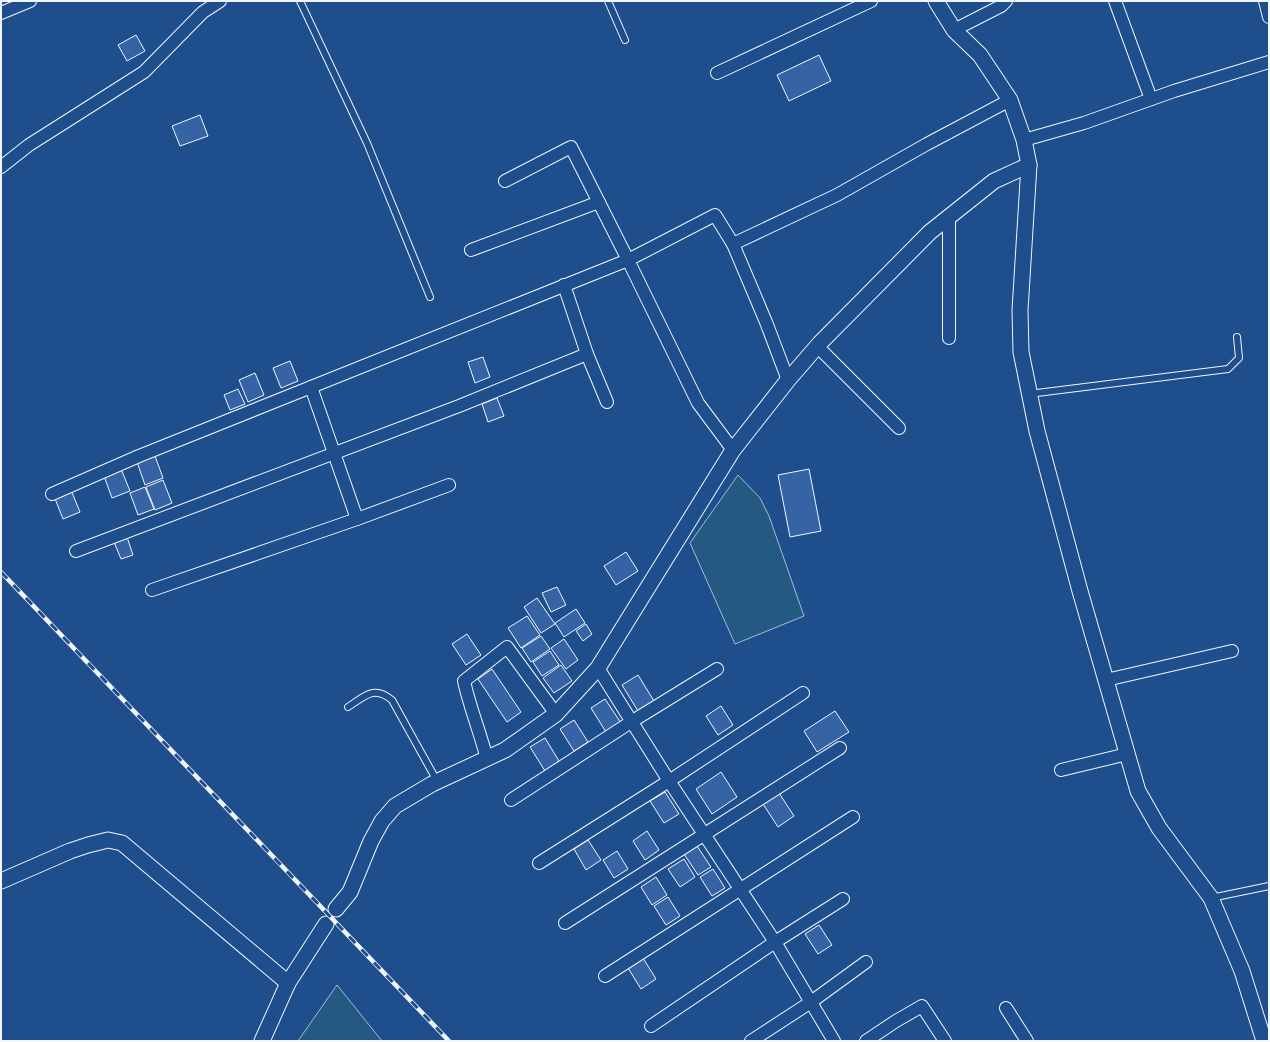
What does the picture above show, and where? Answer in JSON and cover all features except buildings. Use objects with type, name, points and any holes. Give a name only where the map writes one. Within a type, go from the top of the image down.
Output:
[{"type":"street","points":[[1,13],[30,1]]},
{"type":"street","points":[[1,167],[29,145],[144,72],[203,12],[220,1]]},
{"type":"street","points":[[717,73],[871,1]]},
{"type":"street","points":[[936,1],[954,30],[980,55],[1010,100],[1024,140],[1030,165],[1020,310],[1020,352],[1037,431],[1080,591],[1138,791],[1156,822],[1211,898],[1242,971],[1264,1041]]},
{"type":"street","points":[[954,30],[1001,6],[1006,1]]},
{"type":"street","points":[[1115,1],[1151,99]]},
{"type":"street","points":[[1266,1],[1269,17]]},
{"type":"street","points":[[1024,140],[1084,123],[1151,99],[1269,62]]},
{"type":"street","points":[[733,244],[837,195],[927,144],[1010,100]]},
{"type":"street","points":[[505,181],[571,147],[698,403],[733,450]]},
{"type":"street","points":[[336,909],[350,892],[371,841],[382,821],[395,806],[437,781],[504,750],[556,714],[598,668],[733,450],[788,380],[818,346],[924,238],[994,181],[1030,165]]},
{"type":"street","points":[[471,250],[599,202]]},
{"type":"street","points":[[52,494],[139,456],[628,260],[715,215],[733,244],[766,322],[788,380]]},
{"type":"street","points":[[949,217],[949,338]]},
{"type":"street","points":[[564,286],[587,354],[607,402]]},
{"type":"street","points":[[818,346],[899,428]]},
{"type":"street","points":[[76,551],[335,454],[587,354]]},
{"type":"street","points":[[311,387],[357,519]]},
{"type":"street","points":[[152,590],[357,519],[449,485]]},
{"type":"street","points":[[486,759],[481,736],[469,702],[464,681],[507,646],[556,714]]},
{"type":"street","points":[[1106,680],[1232,650]]},
{"type":"street","points":[[598,668],[669,781],[775,942],[834,1041]]},
{"type":"street","points":[[511,800],[631,722],[717,669]]},
{"type":"street","points":[[539,863],[669,781],[803,692]]},
{"type":"street","points":[[565,923],[840,748]]},
{"type":"street","points":[[1061,770],[1127,754]]},
{"type":"street","points":[[605,976],[853,817]]},
{"type":"street","points":[[1,881],[88,845],[108,840],[122,843],[288,983]]},
{"type":"street","points":[[651,1026],[775,942],[843,899]]},
{"type":"street","points":[[262,1041],[288,983],[326,924]]},
{"type":"street","points":[[751,1041],[811,1002],[866,962]]},
{"type":"street","points":[[866,1041],[922,1006],[945,1041]]},
{"type":"street","points":[[1006,1008],[1027,1041]]},
{"type":"lane","points":[[300,1],[367,143],[430,297]]},
{"type":"lane","points":[[608,1],[625,40]]},
{"type":"lane","points":[[1029,394],[1228,369],[1239,358],[1237,337]]},
{"type":"lane","points":[[348,707],[369,694],[379,692],[386,695],[392,700],[437,781]]},
{"type":"lane","points":[[1211,898],[1269,886]]},
{"type":"shaded area","points":[[738,475],[760,498],[769,516],[804,616],[735,644],[690,543]]},
{"type":"shaded area","points":[[337,985],[382,1041],[298,1041]]},
{"type":"railway","points":[[1,572],[449,1041]]}]
